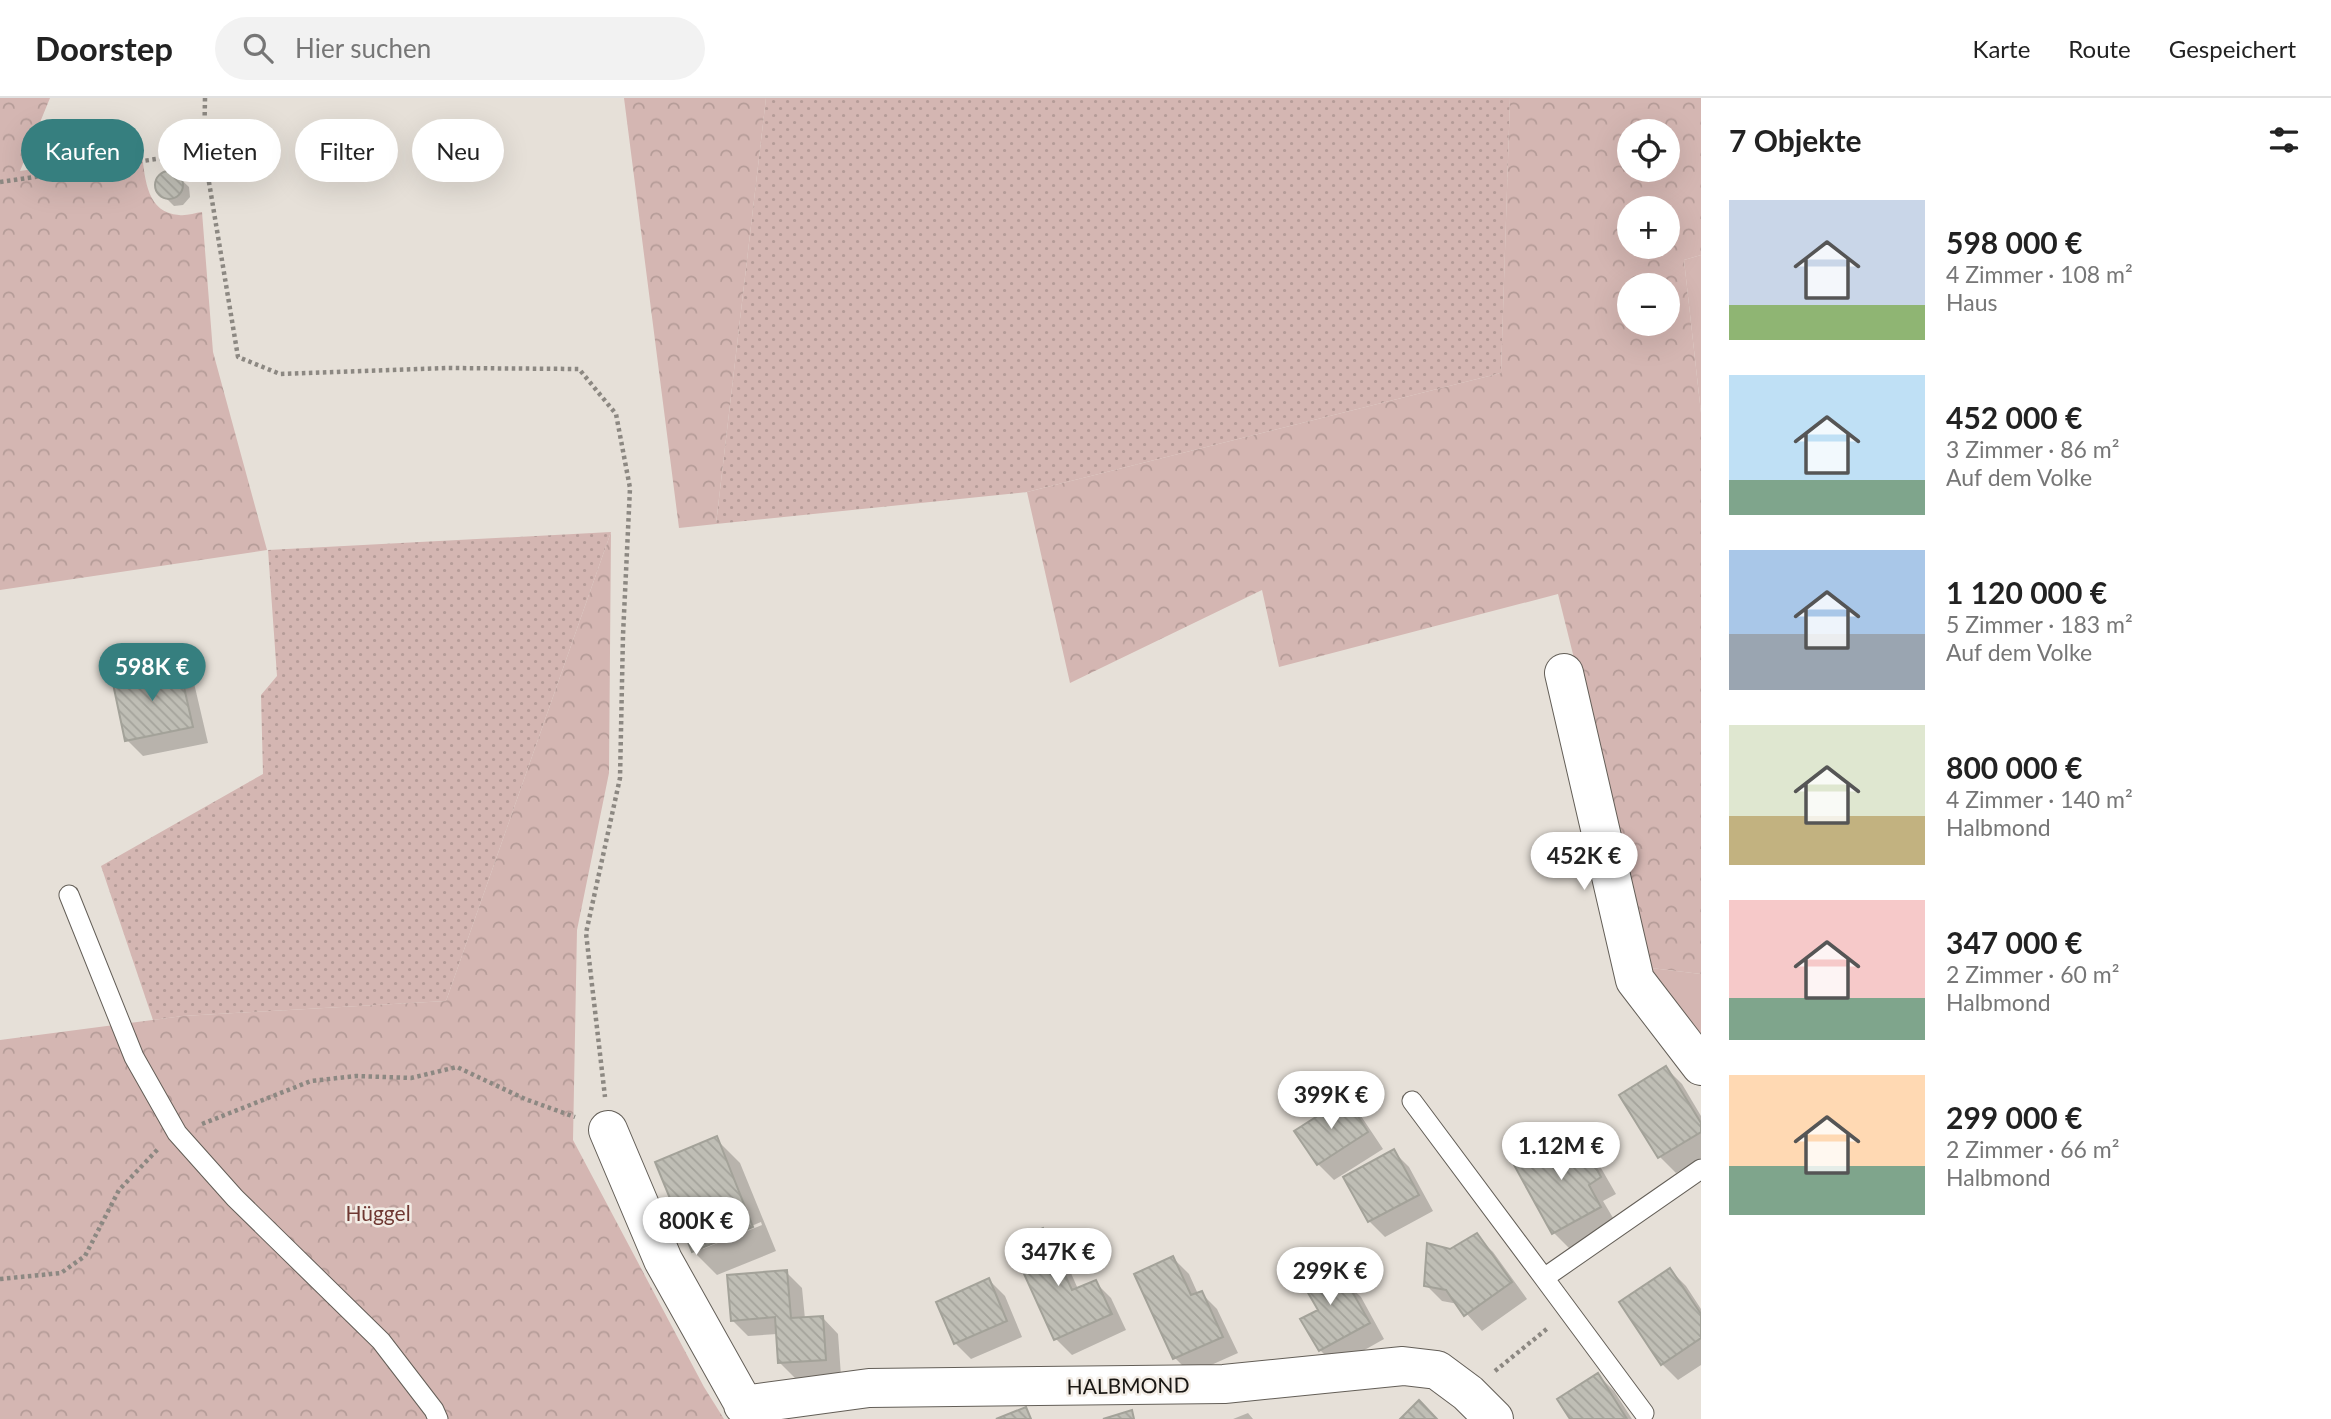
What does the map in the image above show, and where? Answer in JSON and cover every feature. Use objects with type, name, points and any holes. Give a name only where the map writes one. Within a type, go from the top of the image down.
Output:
[{"type":"street","points":[[1564,673],[1635,980],[1701,1066]]},
{"type":"street","name":"HALBMOND","points":[[608,1129],[663,1260],[748,1412],[869,1388],[1224,1384],[1403,1366],[1437,1370],[1481,1406]]},
{"type":"lane","points":[[69,895],[134,1057],[177,1133],[235,1198],[381,1340],[438,1419]]},
{"type":"lane","points":[[1412,1101],[1644,1413]]},
{"type":"lane","points":[[1544,1278],[1701,1169]]},
{"type":"path","points":[[205,98],[205,119]]},
{"type":"path","points":[[0,182],[158,159]]},
{"type":"path","points":[[0,1279],[61,1273],[85,1256],[119,1190],[155,1151],[177,1133],[311,1081],[356,1076],[411,1078],[457,1067],[525,1099],[608,1129],[586,933],[620,778],[630,488],[615,414],[579,369],[447,368],[279,374],[238,357],[209,182]]},
{"type":"path","points":[[1481,1406],[1569,1311]]},
{"type":"green space","points":[[0,98],[50,98],[41,119],[21,119],[21,182],[144,182],[144,167],[150,193],[160,208],[179,215],[202,212],[213,352],[267,550],[0,590]]},
{"type":"green space","points":[[624,98],[766,98],[716,524],[679,528]]},
{"type":"green space","points":[[766,98],[1510,98],[1501,373],[1027,492],[716,524]]},
{"type":"green space","points":[[1510,98],[1701,98],[1701,255],[1684,260],[1701,413],[1701,974],[1651,968],[1558,594],[1279,667],[1262,590],[1070,683],[1027,492],[1501,373]]},
{"type":"green space","points":[[1701,255],[1701,413],[1684,260]]},
{"type":"green space","points":[[611,532],[446,1001],[153,1020],[101,866],[263,774],[261,695],[277,676],[268,550]]},
{"type":"green space","name":"Hüggel","points":[[611,532],[609,773],[577,930],[573,1140],[704,1387],[724,1419],[0,1419],[0,1040],[183,1016],[446,1001]]},
{"type":"green space","points":[[1651,968],[1701,974],[1701,1040],[1659,985]]},
{"type":"building","points":[[158,177],[158,182],[182,182],[182,190],[174,198],[164,198],[156,190]]},
{"type":"building","points":[[179,665],[193,727],[125,741],[112,679]]},
{"type":"building","points":[[1666,1066],[1701,1123],[1701,1132],[1658,1158],[1619,1095]]},
{"type":"building","points":[[1346,1098],[1368,1132],[1317,1165],[1294,1131]]},
{"type":"building","points":[[1575,1130],[1601,1177],[1589,1185],[1601,1207],[1552,1234],[1514,1165]]},
{"type":"building","points":[[717,1136],[753,1227],[692,1252],[655,1162]]},
{"type":"building","points":[[1394,1149],[1419,1195],[1368,1222],[1343,1177]]},
{"type":"building","points":[[1043,1228],[1072,1290],[1096,1280],[1112,1314],[1054,1340],[1010,1243]]},
{"type":"building","points":[[1477,1233],[1512,1282],[1464,1316],[1446,1290],[1424,1286],[1427,1243],[1450,1249]]},
{"type":"building","points":[[1173,1256],[1191,1295],[1202,1291],[1223,1337],[1173,1359],[1134,1274]]},
{"type":"building","points":[[1319,1259],[1334,1285],[1345,1279],[1370,1323],[1319,1351],[1300,1319],[1318,1310],[1296,1272]]},
{"type":"building","points":[[1670,1268],[1701,1314],[1701,1338],[1661,1365],[1619,1302]]},
{"type":"building","points":[[787,1270],[791,1318],[823,1316],[826,1360],[778,1363],[775,1317],[731,1321],[727,1275]]},
{"type":"building","points":[[989,1278],[1007,1321],[954,1344],[936,1302]]},
{"type":"building","points":[[1598,1373],[1627,1419],[1570,1419],[1557,1399]]},
{"type":"building","points":[[1419,1400],[1437,1419],[1400,1419]]},
{"type":"building","points":[[1026,1407],[1031,1419],[996,1419]]},
{"type":"building","points":[[1132,1410],[1134,1419],[1103,1419]]}]
